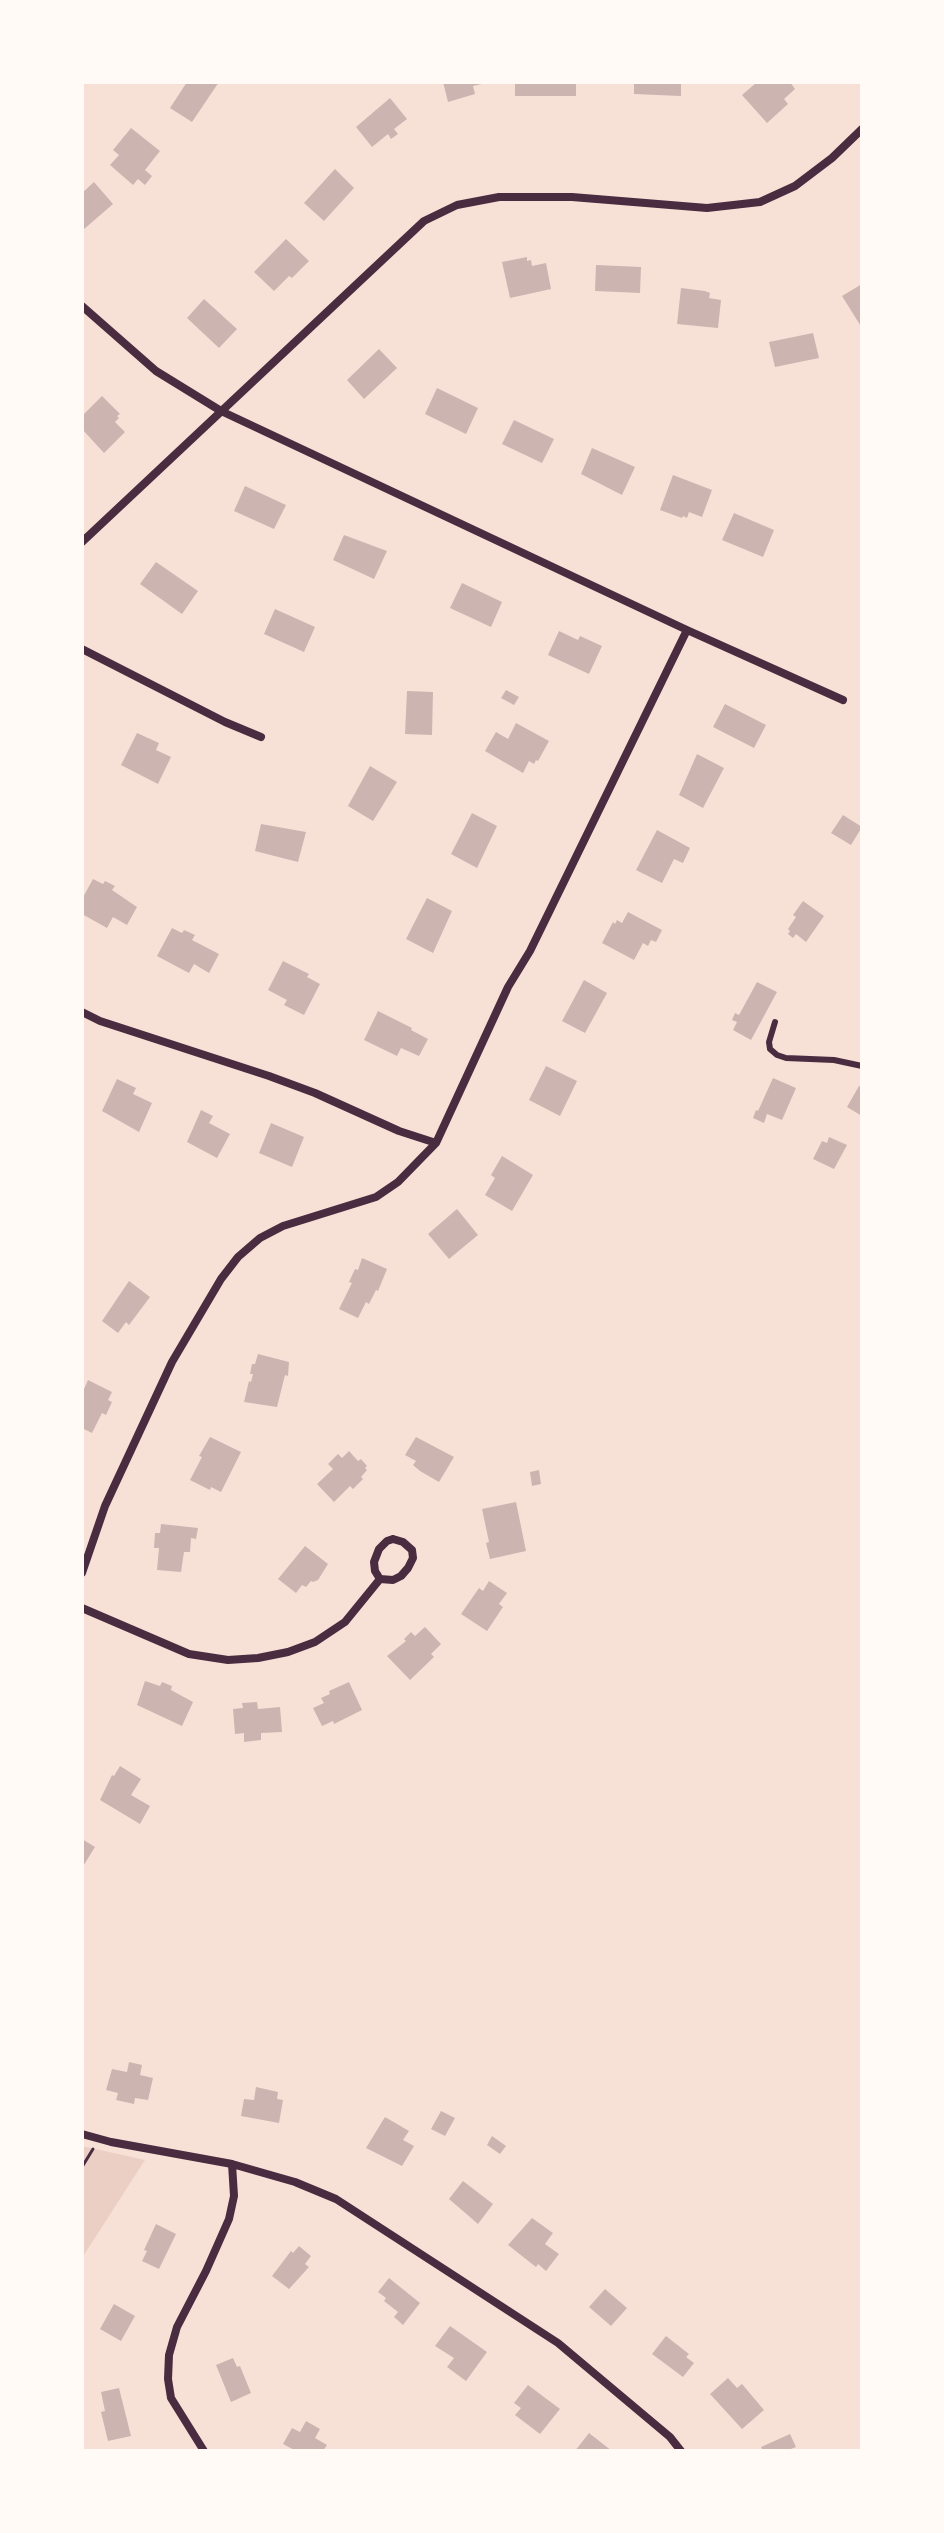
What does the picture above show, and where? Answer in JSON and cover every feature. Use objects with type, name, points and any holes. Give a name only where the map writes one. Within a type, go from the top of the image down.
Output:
[{"type":"street","points":[[82,542],[424,221],[457,205],[499,197],[572,197],[707,208],[760,202],[795,186],[832,158],[862,129]]},
{"type":"street","points":[[82,306],[156,371],[221,411],[843,700]]},
{"type":"street","points":[[82,1573],[105,1506],[172,1362],[221,1279],[238,1257],[260,1238],[283,1226],[376,1197],[398,1182],[436,1143],[508,987],[530,951],[687,630]]},
{"type":"street","points":[[82,649],[225,722],[261,737]]},
{"type":"street","points":[[82,1012],[100,1021],[280,1080],[399,1131],[436,1143]]},
{"type":"street","points":[[393,1539],[403,1542],[412,1550],[413,1558],[408,1568],[393,1580],[380,1579],[374,1562],[379,1549],[393,1539]]},
{"type":"street","points":[[82,1608],[189,1654],[228,1660],[258,1658],[315,1642],[345,1622],[380,1579]]},
{"type":"street","points":[[82,2134],[232,2164],[295,2182],[336,2199],[558,2343],[670,2437],[681,2451]]},
{"type":"street","points":[[204,2451],[171,2398],[169,2355],[177,2327],[229,2219],[234,2196],[232,2164]]},
{"type":"lane","points":[[775,1022],[769,1042],[770,1049],[777,1055],[862,1066]]},
{"type":"path","points":[[82,2167],[99,2139]]},
{"type":"shaded area","points":[[82,2146],[145,2160],[82,2258]]},
{"type":"building","points":[[187,82],[219,82],[192,122],[170,108]]},
{"type":"building","points":[[443,82],[486,83],[473,86],[475,94],[448,102]]},
{"type":"building","points":[[515,82],[576,82],[576,96],[515,96]]},
{"type":"building","points":[[634,82],[681,82],[681,96],[634,94]]},
{"type":"building","points":[[757,82],[790,82],[795,89],[784,99],[788,104],[767,123],[742,95]]},
{"type":"building","points":[[390,98],[407,119],[394,129],[398,134],[391,139],[388,134],[372,147],[356,127]]},
{"type":"building","points":[[131,128],[160,151],[145,170],[152,176],[145,185],[138,179],[133,185],[110,165],[119,155],[113,150]]},
{"type":"building","points":[[335,169],[354,188],[324,221],[304,203]]},
{"type":"building","points":[[94,182],[113,204],[83,230],[82,193]]},
{"type":"building","points":[[286,239],[309,261],[274,291],[254,272]]},
{"type":"building","points":[[527,257],[532,266],[546,263],[551,289],[510,298],[502,262]]},
{"type":"building","points":[[596,265],[641,267],[640,293],[595,291]]},
{"type":"building","points":[[862,284],[862,328],[842,296]]},
{"type":"building","points":[[681,288],[705,291],[710,293],[709,298],[721,300],[718,328],[677,324]]},
{"type":"building","points":[[204,299],[237,329],[219,348],[187,318]]},
{"type":"building","points":[[813,333],[819,358],[775,367],[769,342]]},
{"type":"building","points":[[379,349],[397,368],[364,399],[347,380]]},
{"type":"building","points":[[437,388],[478,408],[466,434],[425,414]]},
{"type":"building","points":[[102,396],[120,414],[115,422],[125,432],[104,453],[82,429],[82,416]]},
{"type":"building","points":[[514,420],[554,439],[542,463],[502,444]]},
{"type":"building","points":[[592,448],[635,467],[622,495],[581,474]]},
{"type":"building","points":[[673,475],[712,490],[702,517],[689,512],[687,518],[682,518],[660,510]]},
{"type":"building","points":[[245,486],[286,505],[274,529],[234,511]]},
{"type":"building","points":[[734,513],[774,530],[763,557],[722,540]]},
{"type":"building","points":[[344,535],[387,551],[374,579],[333,560]]},
{"type":"building","points":[[156,562],[198,591],[182,614],[140,584]]},
{"type":"building","points":[[462,583],[502,602],[491,627],[450,608]]},
{"type":"building","points":[[275,609],[315,627],[304,652],[264,634]]},
{"type":"building","points":[[559,631],[602,646],[589,674],[548,655]]},
{"type":"building","points":[[506,690],[519,697],[514,705],[501,698]]},
{"type":"building","points":[[407,691],[433,692],[432,735],[405,734]]},
{"type":"building","points":[[725,704],[766,725],[754,748],[713,727]]},
{"type":"building","points":[[516,723],[549,741],[538,761],[534,764],[529,761],[523,773],[485,751],[496,732],[508,739]]},
{"type":"building","points":[[137,733],[159,743],[156,750],[171,757],[158,784],[121,765]]},
{"type":"building","points":[[697,754],[724,768],[703,808],[679,795]]},
{"type":"building","points":[[370,766],[397,782],[373,821],[348,806]]},
{"type":"building","points":[[472,813],[497,826],[477,868],[451,854]]},
{"type":"building","points":[[843,815],[862,827],[851,845],[831,833]]},
{"type":"building","points":[[261,824],[306,832],[298,862],[255,851]]},
{"type":"building","points":[[657,830],[690,848],[683,863],[674,859],[662,883],[636,870]]},
{"type":"building","points":[[93,879],[115,886],[112,890],[137,907],[127,925],[113,917],[107,928],[82,914],[82,899]]},
{"type":"building","points":[[427,898],[452,911],[433,953],[406,939]]},
{"type":"building","points":[[803,901],[824,916],[806,942],[796,934],[793,938],[788,934],[796,917],[793,915]]},
{"type":"building","points":[[628,912],[662,930],[656,942],[651,940],[648,946],[643,943],[634,960],[602,943],[613,922],[615,924],[617,920],[622,923]]},
{"type":"building","points":[[172,928],[195,935],[192,940],[219,954],[209,973],[194,964],[189,973],[157,956]]},
{"type":"building","points":[[283,961],[309,974],[307,977],[320,984],[304,1015],[284,1005],[287,1000],[268,990]]},
{"type":"building","points":[[584,980],[607,993],[585,1033],[562,1021]]},
{"type":"building","points":[[757,982],[777,992],[751,1040],[733,1030],[737,1022],[732,1020],[735,1013],[739,1015]]},
{"type":"building","points":[[378,1011],[428,1039],[419,1056],[401,1048],[397,1056],[364,1040]]},
{"type":"building","points":[[546,1066],[577,1081],[560,1116],[529,1100]]},
{"type":"building","points":[[773,1078],[796,1088],[782,1120],[767,1114],[764,1123],[753,1118]]},
{"type":"building","points":[[117,1079],[136,1088],[133,1094],[152,1103],[139,1132],[102,1111]]},
{"type":"building","points":[[859,1086],[862,1087],[862,1116],[847,1107]]},
{"type":"building","points":[[201,1110],[213,1116],[209,1123],[230,1134],[217,1158],[187,1142]]},
{"type":"building","points":[[271,1123],[304,1137],[292,1167],[259,1153]]},
{"type":"building","points":[[829,1137],[847,1145],[834,1169],[813,1159],[822,1141],[827,1143]]},
{"type":"building","points":[[502,1156],[533,1175],[512,1211],[485,1195],[495,1178],[491,1175]]},
{"type":"building","points":[[457,1209],[478,1235],[449,1259],[428,1234]]},
{"type":"building","points":[[362,1258],[387,1269],[378,1291],[369,1304],[366,1302],[358,1318],[339,1309]]},
{"type":"building","points":[[129,1281],[150,1297],[129,1325],[126,1322],[118,1333],[102,1321]]},
{"type":"building","points":[[258,1354],[289,1362],[288,1376],[285,1375],[277,1407],[244,1402],[253,1374],[250,1374],[252,1364],[255,1364]]},
{"type":"building","points":[[88,1380],[112,1392],[108,1400],[112,1402],[106,1415],[102,1413],[92,1433],[82,1428],[82,1388]]},
{"type":"building","points":[[210,1437],[241,1452],[221,1492],[190,1480]]},
{"type":"building","points":[[416,1437],[454,1457],[439,1482],[420,1471],[413,1465],[416,1461],[405,1455]]},
{"type":"building","points":[[349,1451],[358,1461],[361,1459],[367,1470],[353,1489],[350,1486],[334,1502],[317,1484],[333,1469],[328,1464],[338,1454],[342,1458]]},
{"type":"building","points":[[539,1470],[541,1484],[532,1486],[530,1472]]},
{"type":"building","points":[[516,1502],[526,1551],[490,1559],[482,1509]]},
{"type":"building","points":[[161,1524],[198,1528],[196,1539],[191,1538],[190,1552],[184,1552],[181,1572],[157,1570],[159,1548],[154,1548],[155,1533],[160,1533]]},
{"type":"building","points":[[305,1546],[328,1564],[318,1580],[311,1581],[306,1587],[302,1585],[296,1593],[278,1579]]},
{"type":"building","points":[[489,1581],[507,1593],[499,1604],[503,1607],[487,1631],[461,1614],[479,1588],[483,1591]]},
{"type":"building","points":[[425,1627],[441,1644],[431,1654],[434,1657],[410,1680],[387,1656],[406,1641],[404,1639],[411,1632],[415,1636]]},
{"type":"building","points":[[145,1681],[172,1686],[171,1690],[193,1702],[182,1726],[137,1705]]},
{"type":"building","points":[[349,1682],[362,1710],[334,1724],[333,1721],[322,1726],[313,1708],[324,1703],[321,1698],[330,1694],[329,1691]]},
{"type":"building","points":[[257,1702],[258,1709],[280,1707],[282,1732],[261,1733],[261,1740],[244,1742],[244,1733],[235,1734],[233,1709],[243,1708],[242,1703]]},
{"type":"building","points":[[120,1766],[141,1779],[131,1795],[150,1806],[140,1824],[100,1800]]},
{"type":"building","points":[[82,1839],[95,1847],[82,1868]]},
{"type":"building","points":[[129,2062],[142,2065],[140,2075],[153,2078],[148,2100],[135,2098],[134,2104],[116,2100],[118,2093],[106,2090],[112,2069],[127,2072]]},
{"type":"building","points":[[256,2087],[278,2092],[277,2099],[283,2100],[279,2123],[241,2116],[244,2099],[254,2100]]},
{"type":"building","points":[[441,2111],[455,2118],[445,2136],[431,2129]]},
{"type":"building","points":[[385,2117],[409,2131],[403,2140],[414,2146],[402,2166],[366,2148]]},
{"type":"building","points":[[492,2136],[506,2146],[500,2154],[487,2145]]},
{"type":"building","points":[[463,2181],[493,2204],[478,2224],[449,2199]]},
{"type":"building","points":[[532,2218],[553,2233],[545,2244],[559,2254],[546,2271],[508,2245]]},
{"type":"building","points":[[156,2224],[176,2234],[159,2269],[142,2261]]},
{"type":"building","points":[[299,2246],[311,2256],[305,2264],[309,2267],[289,2289],[272,2276],[291,2251],[293,2253]]},
{"type":"building","points":[[389,2278],[420,2303],[403,2325],[394,2317],[398,2312],[378,2292]]},
{"type":"building","points":[[605,2289],[627,2308],[611,2326],[589,2307]]},
{"type":"building","points":[[114,2304],[135,2316],[121,2341],[100,2329]]},
{"type":"building","points":[[450,2326],[487,2352],[466,2381],[447,2367],[454,2358],[435,2346]]},
{"type":"building","points":[[666,2336],[689,2354],[686,2357],[694,2363],[683,2377],[652,2354]]},
{"type":"building","points":[[233,2358],[237,2367],[240,2366],[251,2393],[231,2402],[216,2365]]},
{"type":"building","points":[[728,2378],[737,2388],[742,2384],[764,2410],[742,2429],[710,2394]]},
{"type":"building","points":[[528,2385],[560,2409],[540,2434],[515,2415],[521,2408],[514,2403]]},
{"type":"building","points":[[119,2388],[131,2436],[108,2441],[101,2412],[105,2411],[101,2392]]},
{"type":"building","points":[[306,2421],[320,2429],[315,2438],[327,2445],[323,2451],[296,2451],[283,2444],[292,2428],[300,2432]]},
{"type":"building","points":[[589,2433],[612,2451],[575,2451]]},
{"type":"building","points":[[790,2434],[796,2447],[786,2451],[763,2451],[761,2447]]}]
